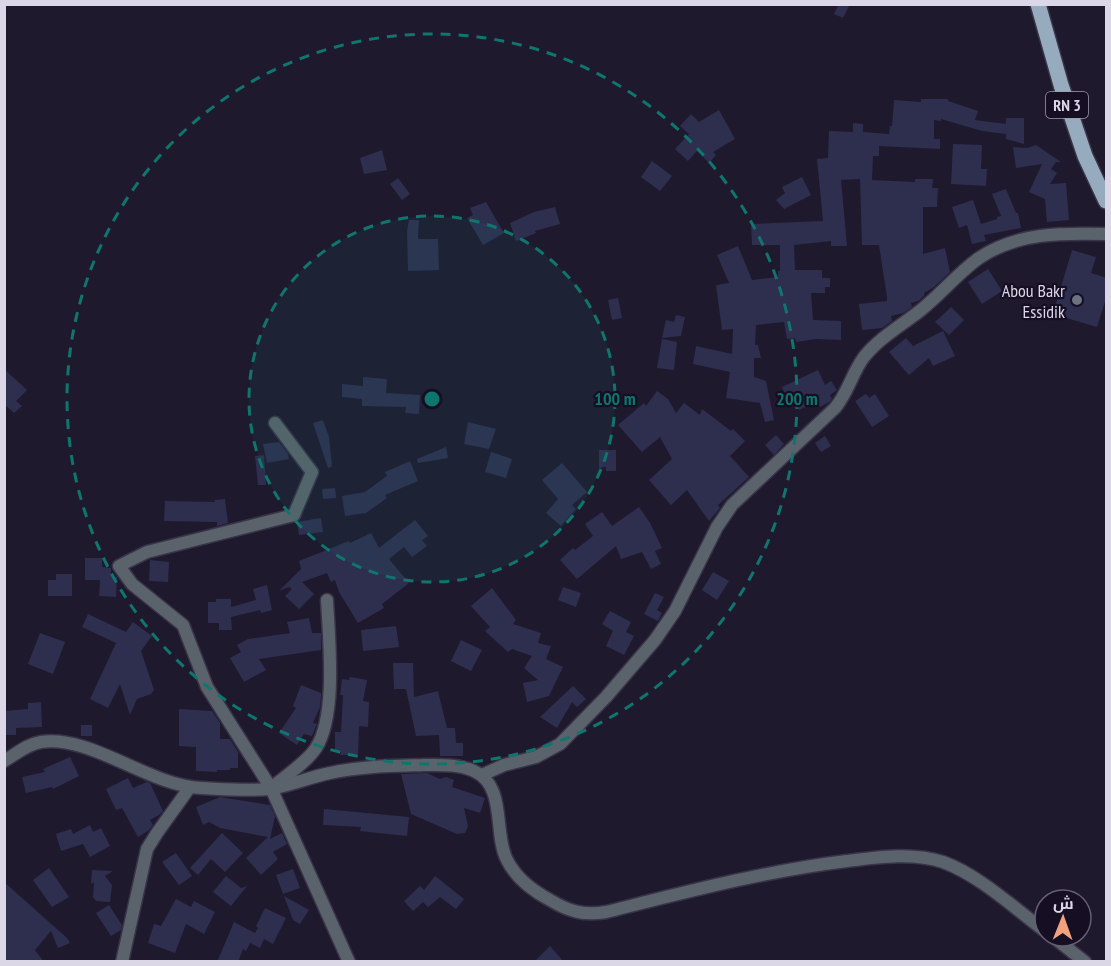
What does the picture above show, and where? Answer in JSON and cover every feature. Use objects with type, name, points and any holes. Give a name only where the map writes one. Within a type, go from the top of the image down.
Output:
[{"type":"main road","name":"RN 3","points":[[1038,4],[1084,156],[1107,201]]},
{"type":"street","points":[[482,775],[504,765],[536,757],[560,744],[606,697],[656,640],[675,611],[724,516],[741,496],[835,408],[859,365],[876,345],[922,309],[978,259],[999,247],[1023,238],[1047,234],[1107,234]]},
{"type":"street","points":[[275,423],[312,472],[294,515],[147,552],[119,566],[132,584],[183,625],[207,687],[271,788],[349,962]]},
{"type":"street","points":[[271,788],[315,750],[324,733],[328,706],[327,600]]},
{"type":"street","points":[[4,761],[39,742],[62,743],[106,757],[157,778],[190,787],[255,790],[328,773],[383,766],[461,766],[482,775],[493,791],[503,850],[512,868],[538,893],[560,906],[577,912],[596,914],[756,875],[808,866],[871,858],[910,856],[941,861],[970,875],[1033,922]]},
{"type":"street","points":[[122,962],[147,849],[190,787]]},
{"type":"street","points":[[1067,948],[1085,962]]},
{"type":"building","points":[[839,4],[850,4],[843,18],[834,14]]},
{"type":"building","points":[[921,99],[948,99],[948,101],[978,111],[975,120],[1006,124],[1006,118],[1024,118],[1024,144],[1006,139],[1006,134],[982,131],[941,119],[941,121],[934,120],[934,139],[940,139],[940,149],[879,146],[879,156],[873,156],[872,180],[915,182],[915,179],[933,179],[932,188],[938,188],[937,207],[923,207],[923,254],[945,248],[950,272],[924,293],[918,301],[911,303],[912,307],[903,313],[891,316],[892,321],[882,328],[862,330],[859,304],[887,301],[887,297],[879,245],[862,245],[860,179],[841,180],[847,246],[831,246],[831,241],[794,245],[795,270],[822,270],[822,278],[830,278],[830,287],[825,287],[825,293],[811,293],[813,320],[841,321],[841,340],[816,339],[796,342],[795,338],[787,339],[784,322],[756,325],[755,345],[758,345],[761,358],[754,358],[754,377],[766,381],[774,420],[765,422],[760,403],[726,398],[730,372],[693,364],[696,346],[732,354],[733,329],[722,330],[716,285],[729,283],[717,255],[738,246],[752,280],[778,277],[780,245],[752,245],[751,224],[823,221],[817,159],[828,158],[829,131],[853,132],[853,123],[863,124],[863,132],[889,134],[890,126],[892,126],[894,100],[921,102]]},
{"type":"building","points":[[719,110],[735,139],[713,152],[716,155],[709,163],[697,151],[688,161],[675,149],[689,134],[680,126],[691,114],[699,122]]},
{"type":"building","points":[[953,144],[982,145],[981,169],[987,169],[986,186],[951,184]]},
{"type":"building","points":[[1036,145],[1061,162],[1056,162],[1051,169],[1057,173],[1050,184],[1066,183],[1069,220],[1047,222],[1045,199],[1029,192],[1042,164],[1016,168],[1013,147],[1027,148]]},
{"type":"building","points":[[382,150],[387,170],[364,174],[360,158]]},
{"type":"building","points":[[652,161],[672,176],[660,191],[641,177]]},
{"type":"building","points":[[802,177],[811,195],[784,209],[776,200],[785,193],[782,187]]},
{"type":"building","points":[[398,178],[410,194],[402,200],[390,184]]},
{"type":"building","points":[[1006,189],[1018,213],[1021,228],[984,235],[986,241],[972,244],[967,225],[959,228],[952,207],[973,200],[981,224],[997,219],[1001,216],[992,194]]},
{"type":"building","points":[[486,202],[504,233],[483,245],[467,218],[473,215],[470,208]]},
{"type":"building","points":[[555,207],[560,224],[535,231],[536,233],[516,241],[510,223],[534,212]]},
{"type":"building","points":[[409,220],[419,220],[418,239],[438,239],[439,270],[408,271]]},
{"type":"building","points":[[1072,250],[1096,257],[1091,273],[1107,278],[1107,295],[1097,327],[1053,314]]},
{"type":"building","points":[[988,269],[1002,291],[982,304],[968,282]]},
{"type":"building","points":[[618,298],[622,318],[612,320],[608,300]]},
{"type":"building","points":[[951,307],[964,320],[949,335],[935,322]]},
{"type":"building","points":[[676,315],[685,317],[681,336],[662,338],[666,320],[674,322]]},
{"type":"building","points":[[943,331],[955,356],[933,366],[929,358],[909,375],[889,352],[906,338],[913,346]]},
{"type":"building","points":[[662,339],[677,342],[674,370],[657,368]]},
{"type":"building","points":[[4,369],[27,390],[16,401],[22,406],[14,413],[4,404]]},
{"type":"building","points":[[818,370],[825,385],[831,381],[837,390],[830,395],[832,399],[820,407],[817,402],[799,410],[796,403],[790,405],[782,387]]},
{"type":"building","points":[[363,377],[387,379],[386,393],[420,395],[419,414],[405,413],[406,407],[362,406],[362,399],[342,397],[342,384],[363,386]]},
{"type":"building","points":[[657,391],[668,399],[676,413],[684,403],[700,415],[702,409],[731,431],[733,429],[745,441],[730,456],[749,477],[718,505],[720,508],[709,521],[687,490],[671,505],[649,480],[672,459],[660,437],[642,452],[618,425],[644,403],[646,406]]},
{"type":"building","points":[[866,394],[869,398],[875,394],[889,416],[872,427],[855,401]]},
{"type":"building","points":[[323,420],[329,437],[332,467],[328,468],[313,423]]},
{"type":"building","points":[[468,422],[496,429],[489,449],[464,444]]},
{"type":"building","points":[[776,435],[784,444],[774,455],[765,445]]},
{"type":"building","points":[[825,436],[831,446],[821,452],[815,443]]},
{"type":"building","points":[[279,442],[289,459],[267,463],[263,444]]},
{"type":"building","points":[[446,447],[448,458],[418,463],[417,459]]},
{"type":"building","points":[[599,450],[616,450],[616,471],[606,471],[606,467],[599,468]]},
{"type":"building","points":[[491,452],[512,459],[506,478],[485,472]]},
{"type":"building","points":[[264,455],[266,485],[258,485],[255,456]]},
{"type":"building","points":[[410,461],[418,481],[385,495],[387,498],[366,513],[345,516],[342,496],[365,492],[387,476],[385,472]]},
{"type":"building","points":[[562,463],[587,492],[572,505],[576,509],[561,526],[546,513],[558,499],[542,480]]},
{"type":"building","points":[[335,488],[336,498],[323,499],[322,489]]},
{"type":"building","points":[[225,499],[228,523],[217,526],[217,522],[164,521],[165,501],[215,502],[214,500]]},
{"type":"building","points":[[639,507],[662,548],[655,551],[661,564],[651,569],[642,552],[621,559],[616,546],[577,579],[560,560],[573,548],[575,550],[593,536],[585,524],[602,512],[612,526]]},
{"type":"building","points":[[321,518],[323,532],[299,535],[297,522]]},
{"type":"building","points":[[415,520],[428,536],[422,540],[427,546],[412,557],[404,547],[389,559],[409,583],[382,604],[384,608],[358,623],[339,592],[335,580],[331,582],[327,573],[302,582],[314,594],[299,609],[285,596],[292,589],[289,587],[279,591],[301,569],[299,561],[371,533],[379,548]]},
{"type":"building","points":[[85,558],[102,558],[102,567],[111,568],[111,576],[117,577],[116,597],[99,596],[100,580],[85,580]]},
{"type":"building","points":[[150,560],[169,562],[168,582],[149,581]]},
{"type":"building","points":[[713,572],[729,581],[717,600],[702,590]]},
{"type":"building","points":[[56,574],[72,574],[72,596],[48,596],[48,580],[56,580]]},
{"type":"building","points":[[267,585],[272,610],[261,613],[260,610],[231,617],[232,630],[219,630],[219,623],[208,623],[208,602],[216,602],[216,599],[231,599],[231,607],[256,600],[253,589]]},
{"type":"building","points":[[563,587],[581,593],[576,607],[558,600]]},
{"type":"building","points":[[492,588],[516,620],[513,624],[541,633],[538,643],[551,646],[546,659],[563,667],[549,696],[527,702],[523,683],[538,680],[524,668],[532,656],[512,649],[508,652],[485,631],[490,627],[471,606]]},
{"type":"building","points":[[655,593],[664,597],[657,610],[662,613],[658,621],[644,614]]},
{"type":"building","points":[[610,611],[631,622],[626,632],[634,636],[624,655],[606,646],[613,631],[602,624]]},
{"type":"building","points":[[88,614],[126,632],[133,622],[152,636],[141,651],[154,690],[151,694],[137,699],[130,715],[120,684],[108,708],[90,699],[116,643],[82,627]]},
{"type":"building","points":[[309,618],[312,633],[321,633],[321,650],[259,659],[266,670],[244,682],[230,658],[241,652],[237,645],[248,639],[290,633],[287,622]]},
{"type":"building","points":[[396,626],[399,647],[363,651],[361,630]]},
{"type":"building","points":[[40,633],[65,642],[53,674],[28,664]]},
{"type":"building","points":[[461,640],[482,650],[471,671],[451,661]]},
{"type":"building","points":[[393,663],[413,663],[414,697],[438,691],[447,728],[455,728],[456,743],[463,743],[463,756],[440,756],[439,735],[416,736],[406,689],[394,689]]},
{"type":"building","points":[[350,677],[367,680],[363,701],[369,702],[368,727],[359,726],[358,755],[340,755],[341,752],[335,751],[335,732],[341,732],[342,679],[349,680]]},
{"type":"building","points":[[301,685],[321,693],[321,697],[320,707],[313,723],[317,724],[312,736],[304,734],[297,745],[279,733],[296,708],[293,706]]},
{"type":"building","points":[[573,686],[586,699],[577,707],[572,702],[557,728],[540,717]]},
{"type":"building","points":[[41,702],[42,727],[16,728],[16,735],[6,735],[4,711],[28,709],[28,703]]},
{"type":"building","points":[[179,709],[212,711],[220,723],[220,739],[230,739],[238,752],[238,768],[217,770],[217,772],[196,771],[196,747],[179,746]]},
{"type":"building","points":[[81,725],[92,725],[92,736],[81,736]]},
{"type":"building","points":[[70,757],[79,776],[53,789],[52,787],[26,793],[22,777],[45,772],[43,769]]},
{"type":"building","points":[[427,773],[440,779],[446,777],[454,780],[452,787],[485,798],[480,813],[464,808],[468,826],[465,833],[457,834],[411,814],[401,774]]},
{"type":"building","points":[[128,778],[133,788],[147,782],[150,783],[163,811],[150,820],[153,825],[138,837],[122,808],[116,810],[106,789]]},
{"type":"building","points":[[220,797],[270,805],[275,816],[270,839],[282,833],[287,844],[273,852],[278,859],[261,875],[246,858],[268,837],[220,828],[209,822],[203,825],[196,807]]},
{"type":"building","points":[[324,809],[409,817],[407,836],[360,831],[361,827],[323,825]]},
{"type":"building","points":[[90,825],[93,832],[101,828],[110,846],[90,857],[83,844],[61,851],[56,834],[71,829],[73,834]]},
{"type":"building","points":[[222,833],[243,853],[225,872],[211,859],[198,875],[190,868]]},
{"type":"building","points":[[176,853],[192,876],[179,885],[162,862]]},
{"type":"building","points":[[49,868],[69,897],[52,907],[33,880]]},
{"type":"building","points":[[293,869],[300,888],[283,894],[276,875]]},
{"type":"building","points":[[92,870],[113,871],[105,876],[112,885],[110,902],[96,901],[93,897]]},
{"type":"building","points":[[226,876],[241,888],[247,886],[231,906],[213,892]]},
{"type":"building","points":[[435,876],[464,899],[456,909],[440,897],[428,907],[423,902],[413,911],[404,901],[420,886],[424,890]]},
{"type":"building","points":[[4,882],[70,943],[58,948],[51,931],[35,950],[44,962],[4,962]]},
{"type":"building","points":[[284,896],[309,910],[300,924],[293,920]]},
{"type":"building","points":[[176,899],[191,907],[194,901],[215,912],[204,934],[186,924],[175,953],[148,943],[154,924],[161,926]]},
{"type":"building","points":[[109,905],[122,925],[121,930],[111,936],[96,913]]},
{"type":"building","points":[[265,908],[286,918],[273,944],[264,939],[260,948],[250,943],[246,951],[243,949],[238,962],[217,962],[234,922],[255,933]]},
{"type":"building","points":[[550,946],[564,962],[534,962]]},
{"type":"place","name":"Abou Bakr Essidik","points":[[1077,300]]}]
